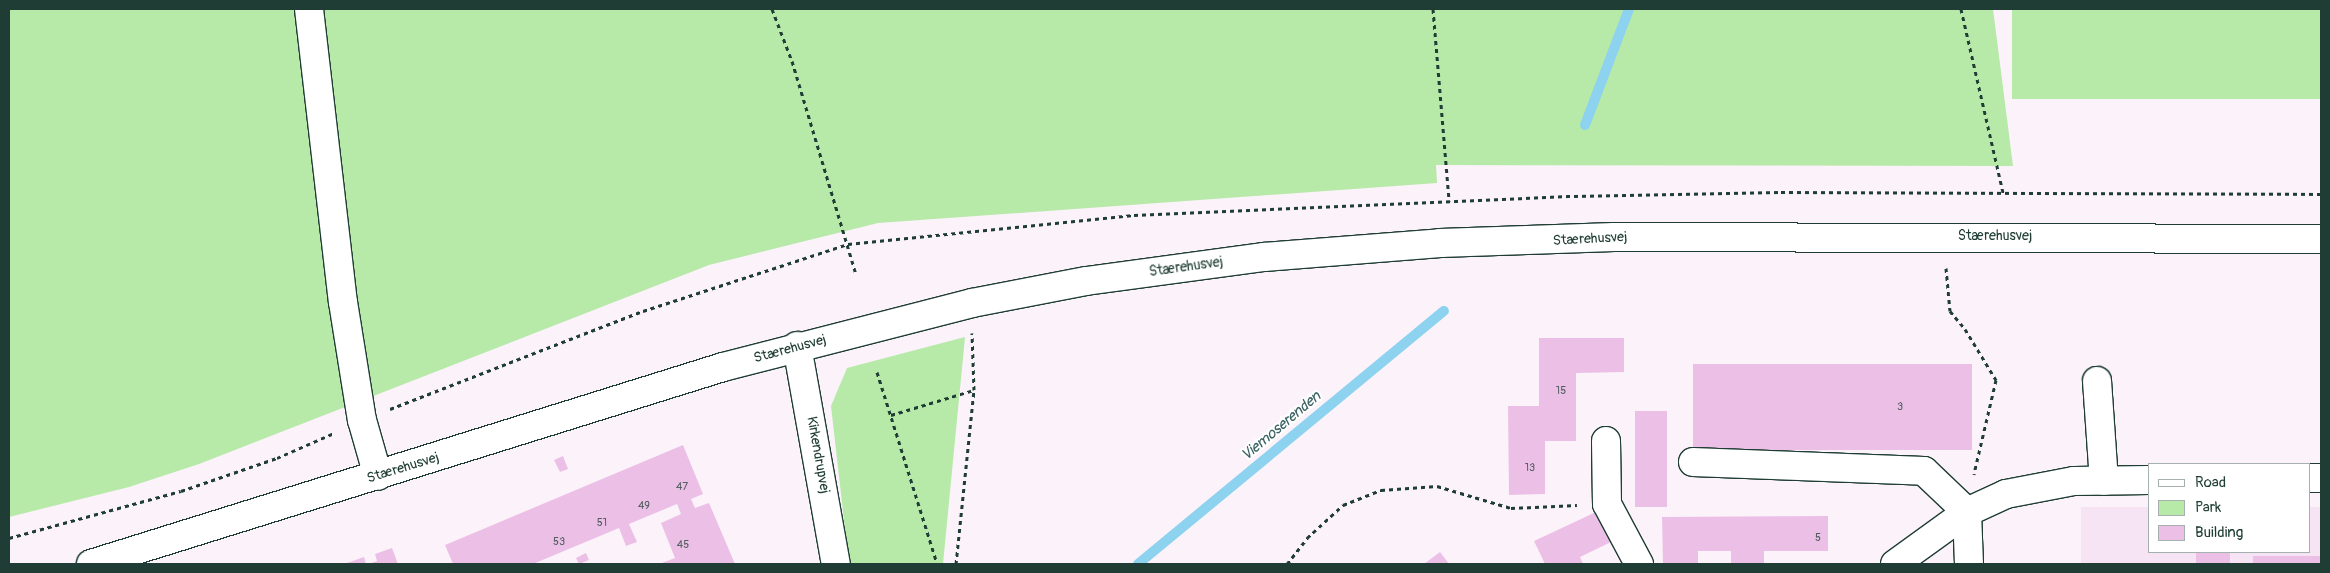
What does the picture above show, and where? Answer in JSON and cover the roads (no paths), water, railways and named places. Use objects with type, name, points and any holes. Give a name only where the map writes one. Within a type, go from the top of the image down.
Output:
[{"type":"street","points":[[308,9],[343,302],[362,420],[378,476]]},
{"type":"street","name":"Stærehusvej","points":[[91,564],[798,346],[972,303],[1086,281],[1264,257],[1440,243],[1614,237],[1940,236],[2321,239]]},
{"type":"street","name":"Kirkendrupvej","points":[[798,346],[836,564]]},
{"type":"street","points":[[2097,381],[2104,481]]},
{"type":"street","points":[[1606,441],[1607,504],[1639,564]]},
{"type":"street","points":[[1693,462],[1924,471],[1967,512],[1969,564]]},
{"type":"street","points":[[1895,564],[1967,512],[2006,494],[2074,481],[2148,480]]},
{"type":"waterway","name":"Viemoserenden","points":[[1585,125],[1629,9]]},
{"type":"waterway","name":"Viemoserenden","points":[[1138,564],[1444,311]]}]
